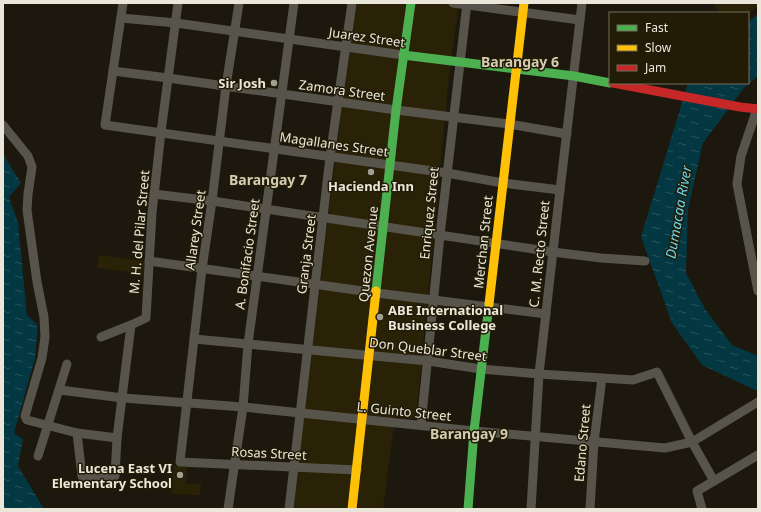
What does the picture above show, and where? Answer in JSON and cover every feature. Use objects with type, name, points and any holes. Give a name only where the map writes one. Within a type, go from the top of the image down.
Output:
[{"type":"main road","name":"Quezon Avenue","points":[[352,509],[396,110],[411,3]]},
{"type":"main road","name":"Merchan Street","points":[[468,509],[474,431],[523,8]]},
{"type":"main road","name":"Juarez Street","points":[[403,55],[574,76],[609,83]]},
{"type":"main road","name":"Juarez Street","points":[[616,84],[676,96],[758,109]]},
{"type":"street","points":[[113,71],[123,3]]},
{"type":"street","name":"M. H. del Pilar Street","points":[[131,325],[146,318],[152,213],[178,3]]},
{"type":"street","name":"Allarey Street","points":[[180,462],[202,269],[226,86],[239,3]]},
{"type":"street","name":"A. Bonifacio Street","points":[[228,509],[243,407],[248,344],[294,3]]},
{"type":"street","name":"Granja Street","points":[[289,509],[330,157],[352,3]]},
{"type":"street","points":[[453,3],[523,8],[580,20]]},
{"type":"street","name":"C. M. Recto Street","points":[[531,509],[534,437],[539,374],[582,3]]},
{"type":"street","name":"Enriquez Street","points":[[421,425],[440,235],[467,4]]},
{"type":"street","name":"Juarez Street","points":[[121,18],[176,23],[403,55]]},
{"type":"street","name":"Zamora Street","points":[[113,71],[509,124],[567,134]]},
{"type":"street","name":"Magallanes Street","points":[[113,71],[105,125],[560,190]]},
{"type":"street","points":[[758,109],[741,156],[737,184],[758,291]]},
{"type":"street","points":[[3,125],[28,156],[32,167],[27,210],[37,282],[44,317],[45,337],[42,358],[25,416],[27,420],[77,433],[117,438]]},
{"type":"street","points":[[154,194],[324,217],[553,252],[601,258],[645,261]]},
{"type":"street","points":[[149,261],[433,301],[546,314]]},
{"type":"street","points":[[77,433],[82,476],[115,476],[117,438],[131,325],[101,337]]},
{"type":"street","name":"Don Queblar Street","points":[[194,339],[370,355],[428,361],[481,369],[539,374],[633,380],[657,372],[692,442]]},
{"type":"street","points":[[38,456],[67,364]]},
{"type":"street","name":"Edano Street","points":[[590,509],[594,442],[602,378]]},
{"type":"street","name":"L. Guinto Street","points":[[60,390],[122,398],[243,407],[534,437],[665,448],[692,442],[758,402]]},
{"type":"street","points":[[692,442],[714,481]]},
{"type":"street","points":[[702,509],[697,491],[758,455]]},
{"type":"street","name":"Rosas Street","points":[[180,462],[357,470]]},
{"type":"shaded area","points":[[356,3],[459,3],[449,76],[416,419],[395,417],[383,509],[293,509],[347,63]]},
{"type":"shaded area","points":[[715,3],[758,3],[758,6],[749,13],[719,12],[714,5]]},
{"type":"shaded area","points":[[99,255],[144,261],[143,274],[97,268]]},
{"type":"shaded area","name":"Lucena East VI Elementary School","points":[[173,466],[187,467],[186,484],[201,484],[200,495],[172,494]]},
{"type":"water","points":[[758,14],[758,76],[749,84],[749,21]]},
{"type":"water","name":"Dumacaa River","points":[[688,84],[749,84],[744,88],[703,143],[688,209],[686,273],[705,309],[732,345],[758,356],[758,390],[755,390],[702,365],[672,323],[641,237]]},
{"type":"water","points":[[3,154],[21,183],[9,197],[18,223],[27,315],[38,325],[35,358],[14,433],[23,439],[18,466],[44,509],[3,509]]},
{"type":"traffic: fast","points":[[376,291],[396,110],[411,3]]},
{"type":"traffic: fast","points":[[403,55],[574,76],[609,83]]},
{"type":"traffic: fast","points":[[468,509],[474,431],[489,304]]},
{"type":"traffic: slow","points":[[489,304],[524,3]]},
{"type":"traffic: slow","points":[[352,509],[376,291]]},
{"type":"traffic: jam","points":[[618,84],[740,107],[758,109]]},
{"type":"place","name":"Sir Josh","points":[[274,83]]},
{"type":"place","name":"Hacienda Inn","points":[[371,172]]},
{"type":"place","name":"ABE International Business College","points":[[380,317]]},
{"type":"place","name":"Lucena East VI Elementary School","points":[[180,475]]},
{"type":"district","name":"Barangay 6","points":[[520,61]]},
{"type":"district","name":"Barangay 7","points":[[268,179]]},
{"type":"district","name":"Barangay 9","points":[[469,433]]}]
